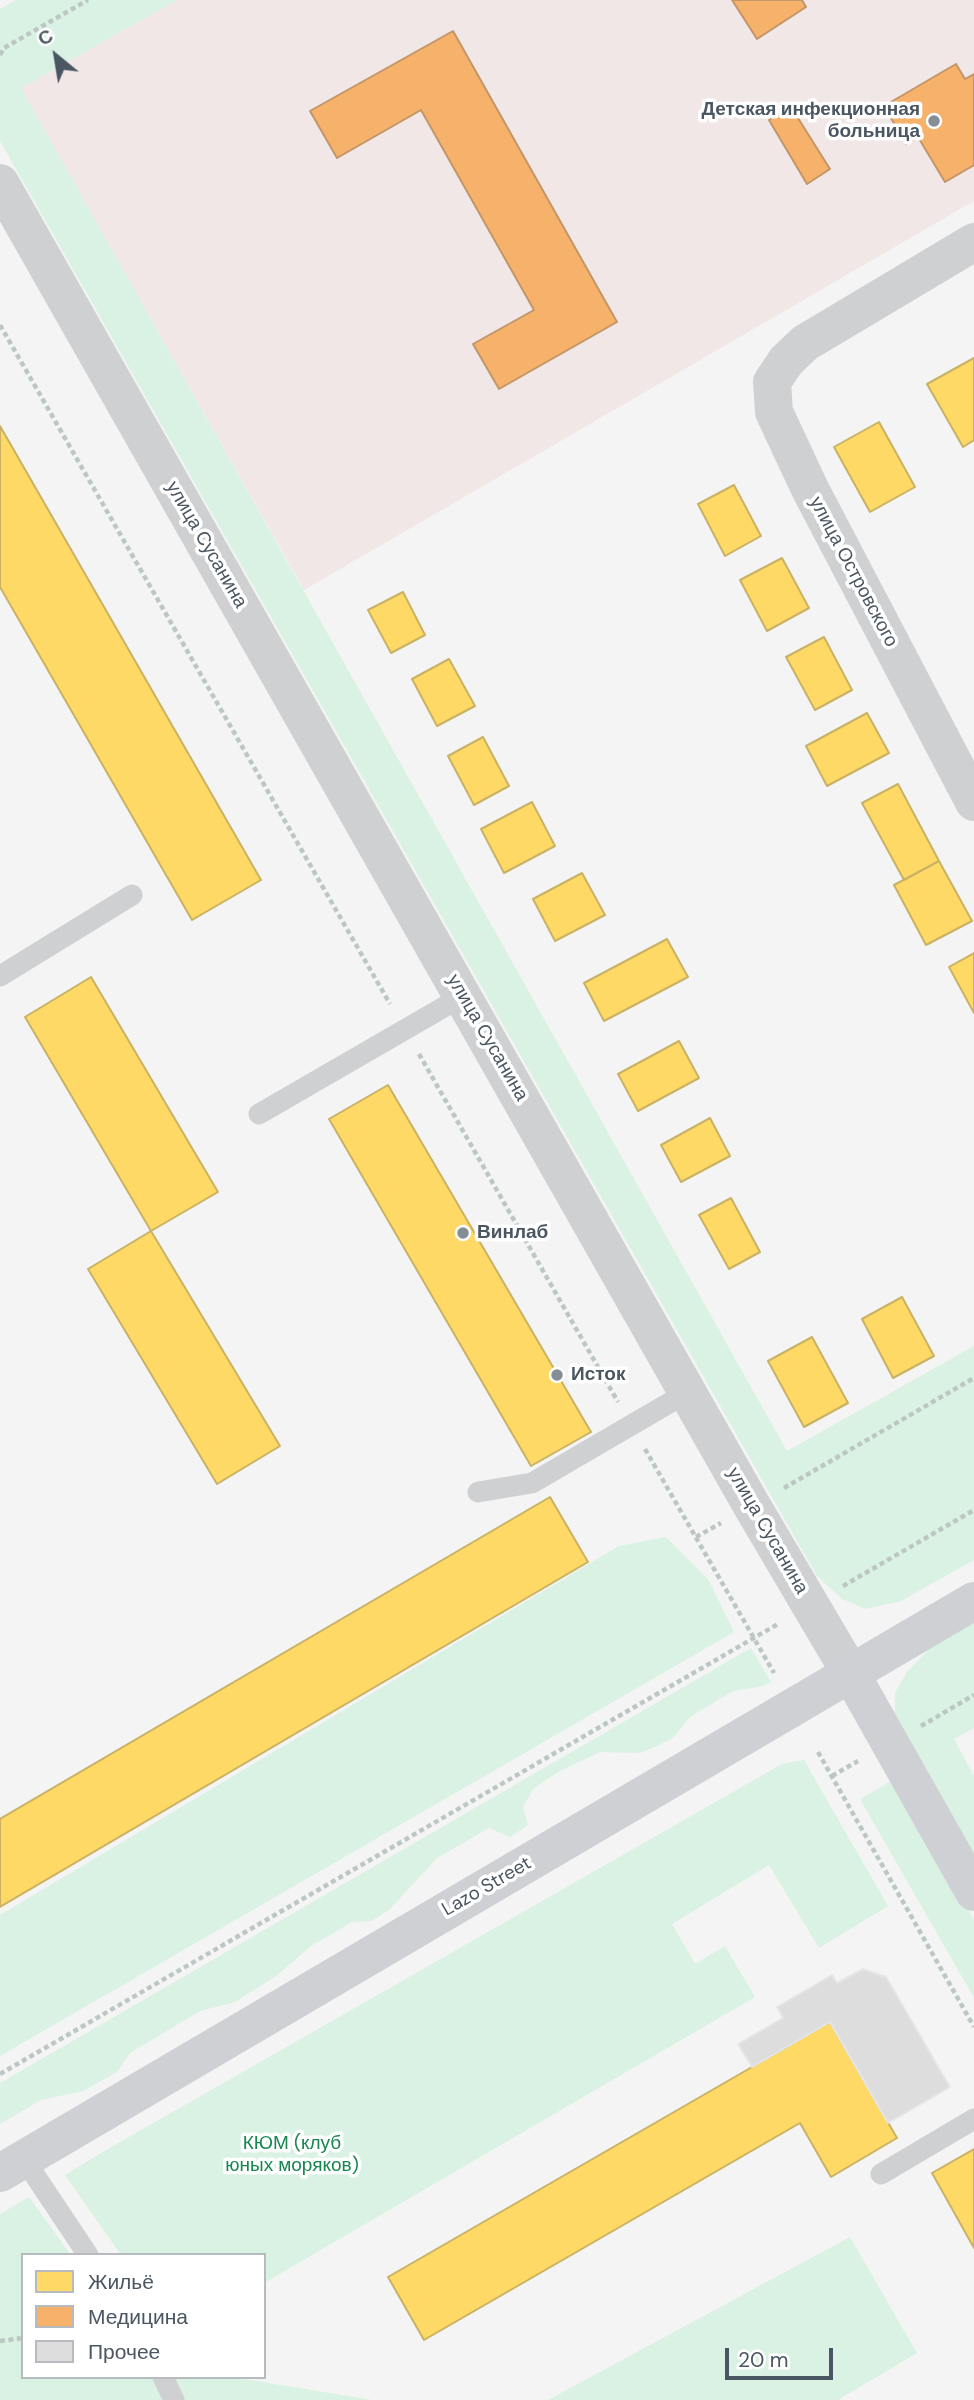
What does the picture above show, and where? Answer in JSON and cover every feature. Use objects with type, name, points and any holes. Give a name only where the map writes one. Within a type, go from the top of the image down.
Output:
[{"type":"main road","name":"Lazo Street","points":[[12,2166],[974,1601]]},
{"type":"main road","name":"улица Сусанина","points":[[851,1674],[974,1892]]},
{"type":"street","name":"улица Сусанина","points":[[0,183],[752,1506],[851,1674]]},
{"type":"street","name":"улица Островского","points":[[974,242],[805,343],[786,361],[772,382],[774,412],[810,489],[974,802]]},
{"type":"lane","points":[[0,976],[132,895]]},
{"type":"lane","points":[[258,1114],[463,996]]},
{"type":"lane","points":[[478,1492],[532,1483],[688,1392]]},
{"type":"lane","points":[[881,2174],[974,2119]]},
{"type":"lane","points":[[12,2166],[86,2253]]},
{"type":"lane","points":[[164,2379],[174,2400]]},
{"type":"path","points":[[0,55],[4,48],[88,0]]},
{"type":"path","points":[[0,325],[774,1673]]},
{"type":"path","points":[[696,1537],[974,1378]]},
{"type":"path","points":[[0,2074],[974,1510]]},
{"type":"path","points":[[818,1752],[974,2027]]},
{"type":"path","points":[[0,2341],[21,2338]]},
{"type":"shaded area","points":[[177,0],[974,0],[974,201],[304,590],[20,88]]},
{"type":"green space","points":[[16,0],[177,0],[21,88],[787,1451],[974,1346],[974,1560],[901,1601],[866,1609],[842,1599],[817,1576],[0,141],[0,9]]},
{"type":"green space","points":[[666,1537],[708,1579],[734,1632],[0,2056],[0,1915],[619,1546]]},
{"type":"green space","points":[[974,1620],[974,1728],[954,1739],[974,1776],[974,1855],[895,1713],[895,1693],[907,1672],[935,1643]]},
{"type":"green space","points":[[751,1648],[771,1682],[733,1691],[690,1717],[673,1738],[655,1747],[640,1753],[600,1752],[558,1772],[534,1788],[523,1807],[528,1825],[510,1837],[489,1828],[437,1858],[389,1910],[371,1921],[352,1922],[311,1946],[276,1976],[235,2002],[200,2011],[130,2053],[117,2072],[83,2091],[41,2100],[0,2124],[0,2083]]},
{"type":"green space","name":"КЮМ (клуб юных моряков)","points":[[804,1760],[888,1906],[819,1948],[769,1865],[672,1924],[695,1964],[725,1946],[755,1997],[266,2282],[266,2253],[120,2253],[65,2175],[106,2150],[782,1764]]},
{"type":"green space","points":[[893,1780],[974,1920],[974,1998],[860,1799]]},
{"type":"green space","points":[[29,2197],[70,2253],[21,2253],[21,2379],[244,2379],[372,2400],[0,2400],[0,2214]]},
{"type":"green space","points":[[850,2237],[917,2353],[838,2400],[548,2400]]},
{"type":"building: Жильё","points":[[974,358],[974,440],[963,447],[927,384]]},
{"type":"building: Жильё","points":[[879,422],[915,487],[870,512],[834,447]]},
{"type":"building: Жильё","points":[[0,426],[261,880],[192,920],[0,587]]},
{"type":"building: Жильё","points":[[734,485],[761,536],[725,556],[698,504]]},
{"type":"building: Жильё","points":[[782,558],[809,608],[767,631],[740,580]]},
{"type":"building: Жильё","points":[[403,592],[425,635],[391,653],[368,610]]},
{"type":"building: Жильё","points":[[824,637],[852,690],[815,710],[786,657]]},
{"type":"building: Жильё","points":[[449,659],[475,706],[437,726],[412,679]]},
{"type":"building: Жильё","points":[[867,713],[889,753],[827,786],[806,746]]},
{"type":"building: Жильё","points":[[483,737],[509,786],[474,805],[448,756]]},
{"type":"building: Жильё","points":[[898,784],[939,861],[904,880],[862,803]]},
{"type":"building: Жильё","points":[[532,802],[555,846],[504,873],[481,829]]},
{"type":"building: Жильё","points":[[939,861],[972,921],[926,945],[894,885]]},
{"type":"building: Жильё","points":[[582,873],[605,915],[555,941],[533,899]]},
{"type":"building: Жильё","points":[[667,939],[688,977],[604,1021],[584,983]]},
{"type":"building: Жильё","points":[[974,953],[974,1013],[949,967]]},
{"type":"building: Жильё","points":[[91,977],[218,1192],[151,1231],[25,1017]]},
{"type":"building: Жильё","points":[[679,1041],[699,1078],[638,1111],[618,1074]]},
{"type":"building: Жильё","points":[[388,1085],[591,1432],[531,1466],[329,1119]]},
{"type":"building: Жильё","points":[[710,1118],[730,1156],[681,1182],[661,1145]]},
{"type":"building: Жильё","points":[[731,1198],[760,1252],[729,1269],[699,1215]]},
{"type":"building: Жильё","points":[[151,1231],[280,1446],[217,1484],[88,1269]]},
{"type":"building: Жильё","points":[[902,1297],[934,1356],[893,1378],[862,1319]]},
{"type":"building: Жильё","points":[[812,1337],[848,1403],[804,1427],[768,1361]]},
{"type":"building: Жильё","points":[[550,1497],[588,1562],[0,1907],[0,1819]]},
{"type":"building: Жильё","points":[[830,2022],[897,2138],[831,2177],[800,2123],[424,2340],[388,2277]]},
{"type":"building: Жильё","points":[[974,2149],[974,2248],[932,2173]]},
{"type":"building: Медицина","points":[[732,0],[802,0],[806,7],[757,39]]},
{"type":"building: Медицина","points":[[453,31],[617,322],[499,389],[473,344],[534,310],[421,110],[337,158],[310,111]]},
{"type":"building: Медицина","name":"Детская инфекционная больница","points":[[956,64],[965,79],[974,74],[974,165],[945,182],[918,137],[906,144],[884,106]]},
{"type":"building: Медицина","points":[[791,107],[830,169],[807,184],[769,120]]},
{"type":"building: Прочее","points":[[863,1969],[886,1977],[950,2087],[888,2123],[830,2022],[752,2067],[738,2044],[783,2018],[777,2007],[832,1975],[837,1983]]},
{"type":"place","name":"Детская инфекционная больница","points":[[934,121]]},
{"type":"place","name":"Винлаб","points":[[463,1233]]},
{"type":"place","name":"Исток","points":[[557,1375]]}]
